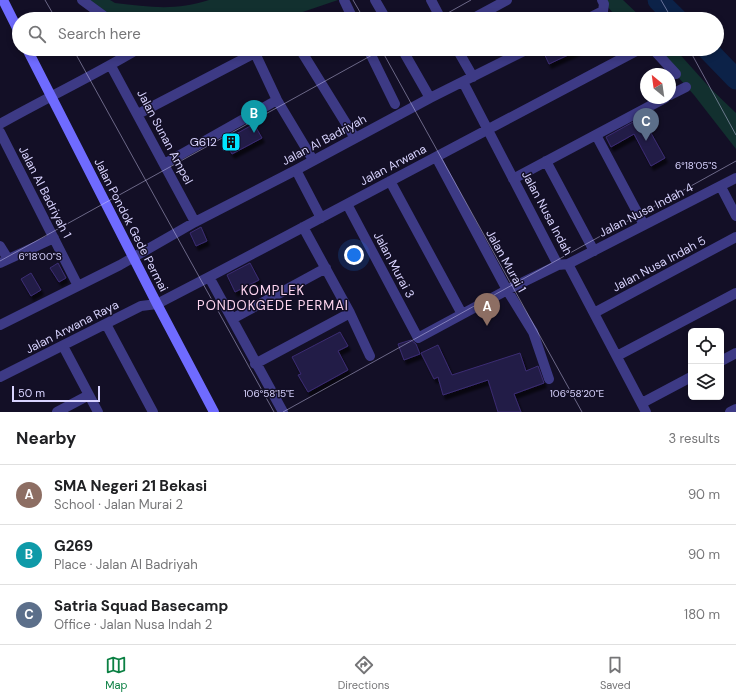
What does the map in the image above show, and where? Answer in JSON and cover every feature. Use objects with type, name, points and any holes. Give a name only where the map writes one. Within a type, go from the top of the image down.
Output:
[{"type":"street","points":[[3,0],[12,18]]},
{"type":"street","points":[[82,0],[98,12]]},
{"type":"street","points":[[344,0],[350,12]]},
{"type":"street","points":[[375,0],[382,12]]},
{"type":"street","points":[[431,0],[437,12]]},
{"type":"street","points":[[485,12],[507,0]]},
{"type":"street","points":[[599,12],[603,10],[603,1]]},
{"type":"street","name":"Jalan Pondok Gede Permai","points":[[31,56],[50,96],[214,412]]},
{"type":"street","points":[[0,124],[50,96],[111,66],[127,56]]},
{"type":"street","points":[[138,114],[245,56]]},
{"type":"street","points":[[256,56],[277,100],[313,160]]},
{"type":"street","points":[[304,56],[355,138]]},
{"type":"street","points":[[372,56],[396,104]]},
{"type":"street","points":[[406,56],[430,98]]},
{"type":"street","name":"Jalan Nusa Indah","points":[[459,56],[489,129],[513,179],[563,265],[594,313],[644,407]]},
{"type":"street","name":"Jalan Al Badriyah","points":[[0,325],[120,265],[133,256],[195,222],[430,98],[514,56]]},
{"type":"street","name":"Jalan Arwana","points":[[157,304],[627,56]]},
{"type":"street","points":[[659,56],[670,68]]},
{"type":"street","name":"Jalan Sunan Ampel","points":[[111,66],[195,222]]},
{"type":"street","points":[[676,92],[686,87]]},
{"type":"street","points":[[164,164],[277,100]]},
{"type":"street","points":[[513,179],[546,160],[654,104]]},
{"type":"street","name":"Jalan Al Badriyah 1","points":[[0,132],[78,286]]},
{"type":"street","points":[[596,135],[644,225]]},
{"type":"street","name":"Jalan Murai 1","points":[[436,157],[507,290],[533,332],[549,379]]},
{"type":"street","points":[[546,160],[594,251]]},
{"type":"street","points":[[296,170],[320,218]]},
{"type":"street","name":"Jalan Nusa Indah 4","points":[[418,338],[507,290],[594,251],[736,178]]},
{"type":"street","points":[[390,181],[462,314]]},
{"type":"street","points":[[721,187],[736,216]]},
{"type":"street","name":"Jalan Murai 3","points":[[347,204],[418,338]]},
{"type":"street","points":[[303,227],[350,313],[370,356]]},
{"type":"street","name":"Jalan Nusa Indah 5","points":[[594,313],[736,237]]},
{"type":"street","points":[[0,246],[4,261],[54,238]]},
{"type":"street","points":[[232,319],[326,268]]},
{"type":"street","points":[[209,277],[255,364],[283,412]]},
{"type":"street","points":[[617,356],[736,293]]},
{"type":"street","name":"Jalan Arwana Raya","points":[[0,377],[141,306],[157,304]]},
{"type":"street","points":[[255,364],[350,313]]},
{"type":"street","points":[[106,324],[153,412]]},
{"type":"street","points":[[64,346],[98,412]]},
{"type":"street","points":[[724,359],[736,353]]},
{"type":"street","points":[[644,407],[688,379]]},
{"type":"street","points":[[57,412],[89,395]]},
{"type":"street","points":[[730,412],[736,409]]},
{"type":"green space","points":[[82,0],[110,0],[115,3],[139,6],[174,7],[209,0],[338,0],[303,12],[98,12]]},
{"type":"green space","points":[[602,0],[623,0],[636,12],[612,12]]},
{"type":"green space","points":[[659,56],[681,56],[711,89],[736,113],[736,149],[694,95],[676,75],[676,68],[670,68]]},
{"type":"building","points":[[545,56],[566,56],[549,64]]},
{"type":"building","points":[[642,117],[665,158],[651,166],[634,134],[611,147],[606,137]]},
{"type":"building","points":[[254,124],[262,138],[232,154],[223,138],[232,133],[234,135]]},
{"type":"building","points":[[201,227],[207,241],[196,246],[190,233]]},
{"type":"building","points":[[58,263],[66,278],[59,282],[50,268]]},
{"type":"building","points":[[250,263],[259,280],[235,292],[227,275]]},
{"type":"building","points":[[31,273],[41,290],[31,296],[21,279]]},
{"type":"building","points":[[340,332],[348,346],[338,351],[348,370],[308,392],[298,375],[301,374],[292,357]]},
{"type":"building","points":[[411,340],[416,344],[420,354],[404,360],[398,344]]},
{"type":"building","points":[[438,345],[452,375],[520,353],[526,371],[538,366],[544,383],[514,394],[521,412],[498,412],[488,380],[443,395],[438,377],[434,379],[421,353]]},
{"type":"waterway","points":[[658,0],[670,12]]},
{"type":"waterway","points":[[714,56],[736,79]]},
{"type":"place","name":"G269","points":[[254,133]]},
{"type":"place","name":"Satria Squad Basecamp","points":[[646,141]]},
{"type":"place","name":"G612","points":[[231,142]]},
{"type":"place","name":"SMA Negeri 21 Bekasi","points":[[487,326]]},
{"type":"district","name":"KOMPLEK PONDOKGEDE PERMAI","points":[[273,298]]}]
